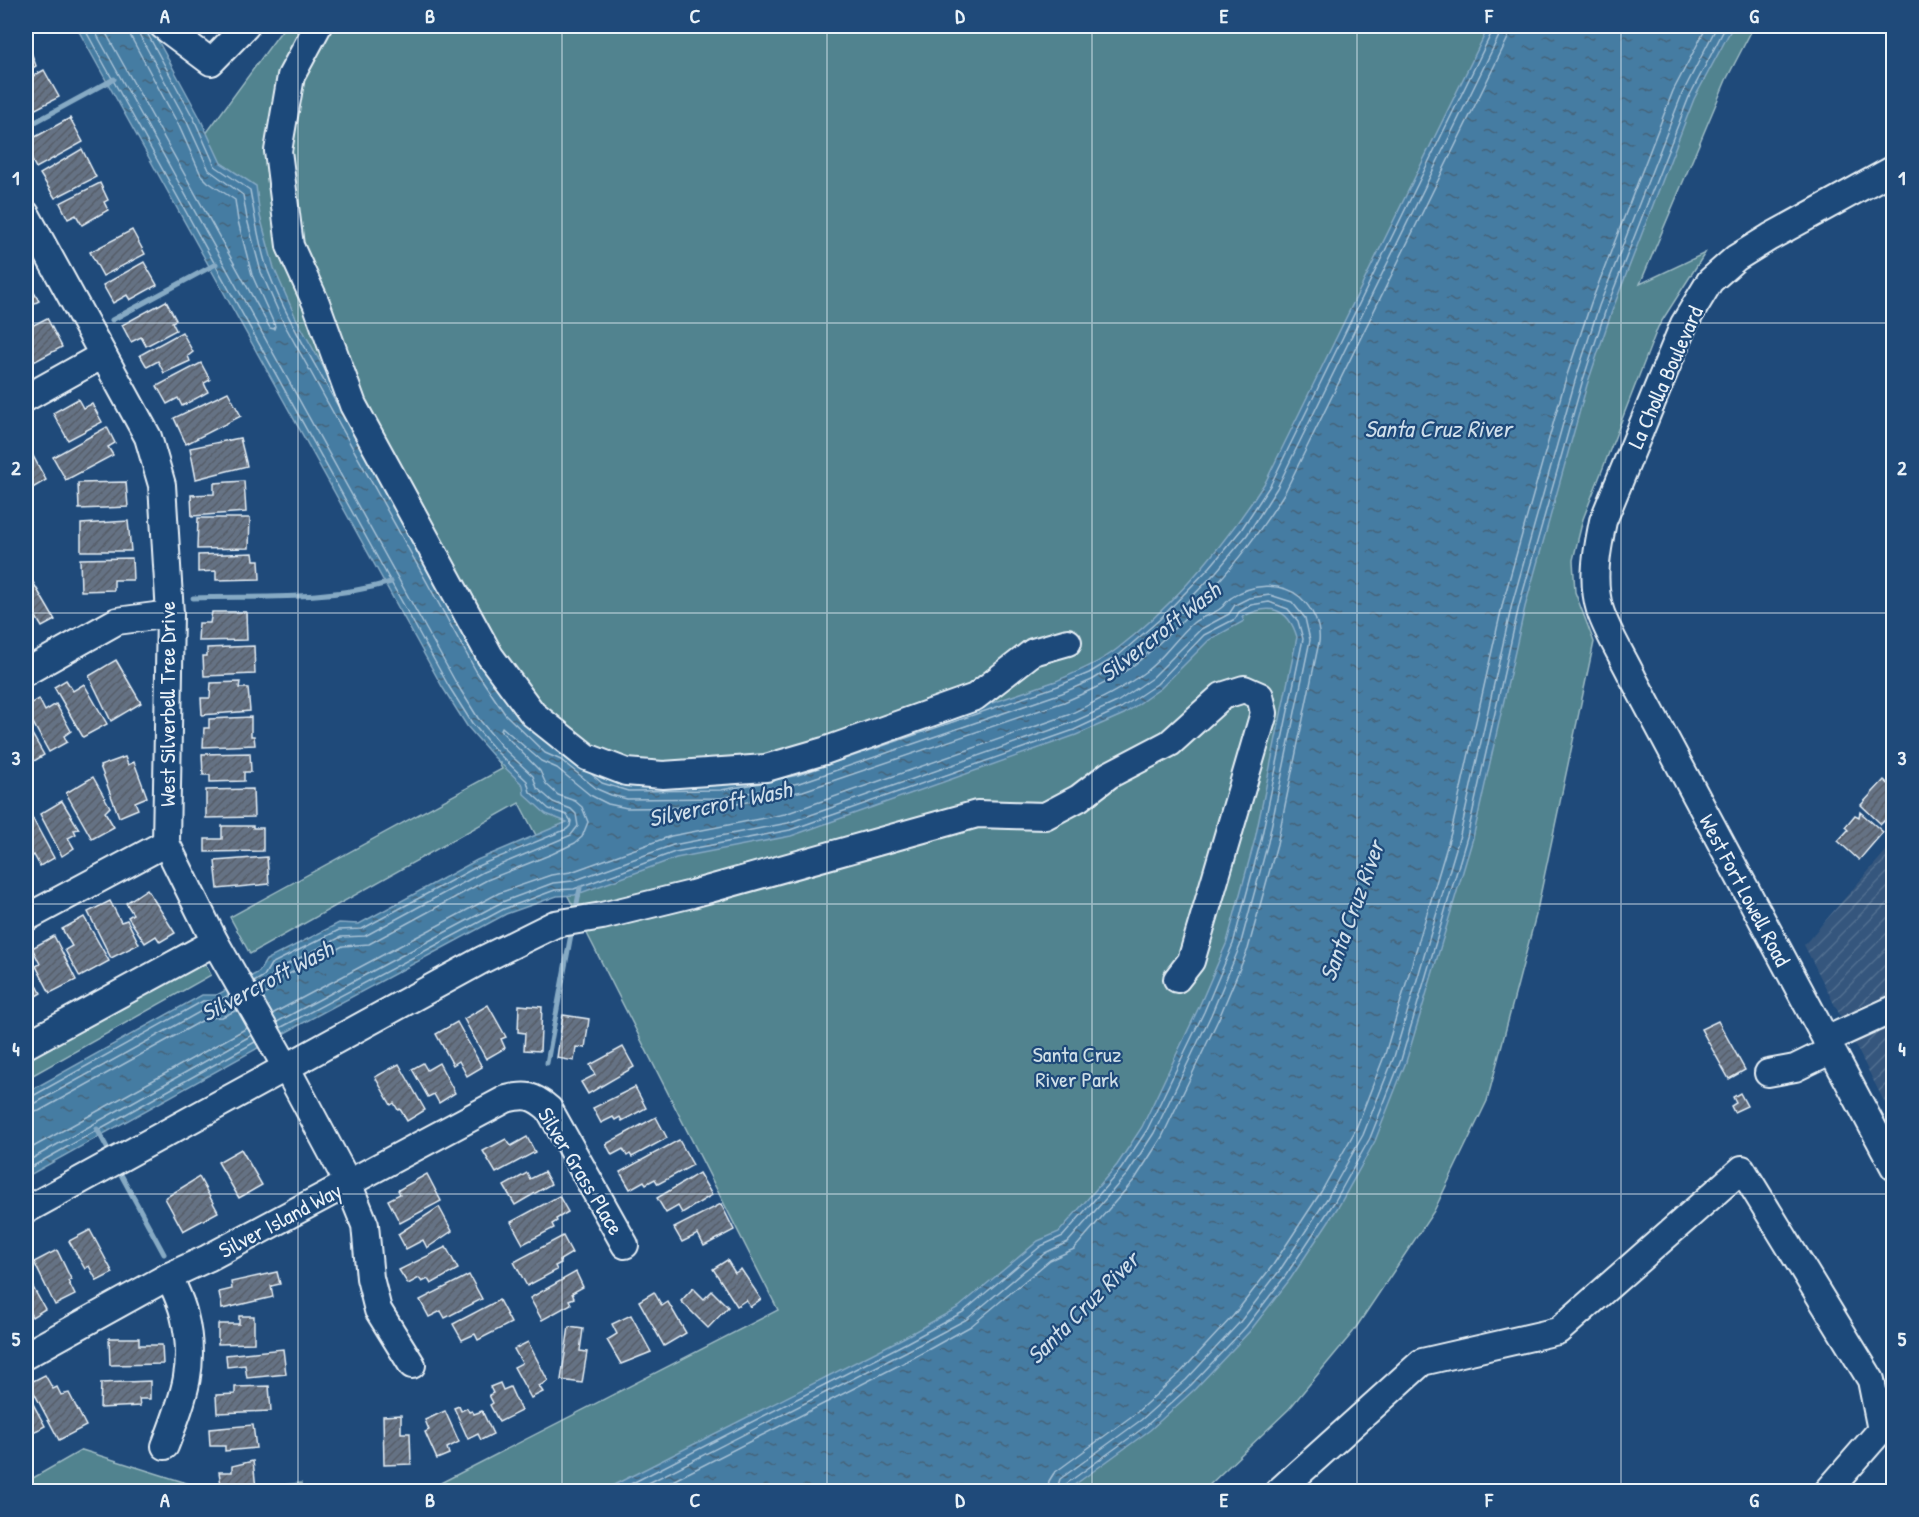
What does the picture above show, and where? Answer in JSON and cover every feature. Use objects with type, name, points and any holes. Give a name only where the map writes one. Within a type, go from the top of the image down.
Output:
[{"type":"street","points":[[163,26],[211,62],[246,26]]},
{"type":"street","points":[[318,26],[291,76],[278,152],[290,246],[316,303],[353,405],[490,656],[533,714],[587,757],[626,772],[663,776],[766,768],[825,751],[975,697],[1033,652],[1068,642]]},
{"type":"street","name":"La Cholla Boulevard","points":[[1601,612],[1596,588],[1596,554],[1603,521],[1684,324],[1710,281],[1736,258],[1770,237],[1893,169]]},
{"type":"street","name":"West Silverbell Tree Drive","points":[[26,214],[148,437],[162,485],[170,614],[166,843],[215,942],[286,1066],[348,1183],[365,1225],[370,1278],[378,1310],[412,1365]]},
{"type":"street","points":[[26,398],[103,355]]},
{"type":"street","name":"West Fort Lowell Road","points":[[1601,612],[1707,819],[1893,1167]]},
{"type":"street","points":[[26,672],[117,621],[170,614]]},
{"type":"street","points":[[26,1210],[482,960],[555,924],[602,916],[692,894],[977,814],[1045,816],[1078,798],[1109,775],[1170,743],[1222,696],[1244,689],[1260,696],[1264,713],[1191,961],[1177,979]]},
{"type":"street","points":[[26,918],[166,843]]},
{"type":"street","points":[[26,1045],[215,942]]},
{"type":"street","points":[[1768,1073],[1795,1068],[1829,1045],[1893,1009]]},
{"type":"street","name":"Silver Island Way","points":[[26,1355],[169,1275],[208,1258],[506,1099],[534,1094]]},
{"type":"street","name":"Silver Grass Place","points":[[534,1094],[549,1108],[625,1245]]},
{"type":"street","points":[[1278,1491],[1422,1362],[1558,1331],[1742,1169],[1871,1380],[1881,1430],[1827,1491]]},
{"type":"street","points":[[165,1446],[182,1402],[189,1375],[190,1358],[184,1314],[169,1275]]},
{"type":"shaded area","points":[[1893,843],[1893,1119],[1804,945]]},
{"type":"green space","name":"Santa Cruz River Park","points":[[285,26],[1754,26],[1726,80],[1640,284],[1705,253],[1658,327],[1583,519],[1573,560],[1575,592],[1594,642],[1536,915],[1487,1101],[1434,1211],[1353,1332],[1289,1409],[1203,1491],[425,1491],[778,1310],[519,803],[250,954],[230,917],[502,769],[183,165]]},
{"type":"green space","points":[[192,938],[211,975],[26,1079],[26,1032]]},
{"type":"green space","points":[[82,1450],[212,1491],[26,1491],[26,1482]]},
{"type":"green space","points":[[301,1483],[302,1491],[225,1491]]},
{"type":"water","name":"Santa Cruz River","points":[[76,26],[150,26],[199,116],[221,163],[256,186],[260,216],[274,268],[295,316],[487,664],[604,777],[628,785],[721,784],[796,770],[1056,681],[1110,654],[1160,612],[1199,571],[1217,550],[1266,481],[1489,26],[1733,26],[1694,99],[1612,311],[1587,385],[1525,607],[1473,838],[1406,1062],[1375,1141],[1340,1204],[1291,1278],[1250,1331],[1195,1389],[1150,1430],[1066,1491],[602,1491],[903,1338],[959,1307],[1038,1241],[1059,1232],[1117,1165],[1142,1127],[1227,942],[1255,839],[1297,637],[1288,619],[1276,611],[1261,610],[1242,617],[1244,621],[1209,640],[1161,688],[1124,714],[1076,735],[791,836],[676,858],[575,895],[557,896],[506,914],[290,1030],[26,1177],[26,1093],[202,995],[217,995],[259,972],[266,960],[339,923],[359,924],[477,860],[567,822],[546,814],[524,794],[523,785],[467,726],[443,688]]},
{"type":"building","points":[[26,38],[36,66],[26,72]]},
{"type":"building","points":[[44,70],[59,97],[26,114],[26,80]]},
{"type":"building","points":[[70,118],[83,142],[36,168],[26,149],[26,142]]},
{"type":"building","points":[[82,149],[96,177],[55,198],[40,174]]},
{"type":"building","points":[[100,183],[108,200],[104,202],[108,210],[82,225],[76,215],[68,219],[60,203]]},
{"type":"building","points":[[132,230],[145,254],[103,276],[90,252]]},
{"type":"building","points":[[144,262],[157,285],[130,300],[127,295],[113,303],[103,285]]},
{"type":"building","points":[[30,286],[39,301],[26,308],[26,289]]},
{"type":"building","points":[[166,301],[176,320],[172,322],[176,330],[146,346],[141,337],[131,342],[122,325]]},
{"type":"building","points":[[47,318],[62,347],[26,366],[26,329]]},
{"type":"building","points":[[182,332],[193,352],[188,356],[190,361],[164,373],[158,361],[147,367],[140,355]]},
{"type":"building","points":[[201,363],[210,380],[204,383],[208,392],[182,406],[178,398],[167,404],[157,386]]},
{"type":"building","points":[[228,392],[241,416],[186,444],[174,418]]},
{"type":"building","points":[[78,399],[83,408],[92,404],[102,422],[68,440],[53,413]]},
{"type":"building","points":[[107,427],[115,443],[108,447],[113,455],[66,480],[53,457]]},
{"type":"building","points":[[240,438],[247,466],[196,479],[190,448]]},
{"type":"building","points":[[26,443],[46,480],[26,492]]},
{"type":"building","points":[[244,481],[246,512],[192,516],[191,495],[214,494],[214,483]]},
{"type":"building","points":[[126,482],[128,507],[79,509],[78,483]]},
{"type":"building","points":[[198,518],[250,518],[249,548],[197,549]]},
{"type":"building","points":[[128,521],[131,551],[81,551],[81,524]]},
{"type":"building","points":[[253,553],[254,560],[259,560],[260,579],[216,580],[216,571],[198,572],[198,555]]},
{"type":"building","points":[[132,558],[133,580],[114,580],[114,590],[81,591],[80,559]]},
{"type":"building","points":[[31,579],[55,620],[42,627],[36,617],[27,622],[26,620],[26,582]]},
{"type":"building","points":[[212,612],[246,612],[247,640],[198,641],[199,623],[210,623]]},
{"type":"building","points":[[254,646],[255,674],[204,676],[203,656],[207,656],[207,648]]},
{"type":"building","points":[[116,660],[141,703],[111,721],[89,676]]},
{"type":"building","points":[[66,680],[73,691],[84,684],[107,724],[83,737],[54,687]]},
{"type":"building","points":[[240,682],[239,688],[248,688],[250,711],[202,715],[201,698],[210,698],[211,683]]},
{"type":"building","points":[[39,699],[45,711],[56,704],[71,731],[64,736],[67,742],[49,752],[26,710],[26,707]]},
{"type":"building","points":[[251,717],[251,736],[254,736],[255,745],[203,747],[204,728],[209,728],[209,719]]},
{"type":"building","points":[[28,727],[44,755],[26,766],[26,728]]},
{"type":"building","points":[[250,753],[251,772],[244,772],[244,781],[210,782],[210,775],[203,775],[202,754]]},
{"type":"building","points":[[125,757],[128,765],[134,762],[147,797],[135,802],[138,809],[119,817],[100,766]]},
{"type":"building","points":[[93,777],[110,807],[105,812],[114,827],[92,839],[66,793]]},
{"type":"building","points":[[1884,780],[1894,789],[1894,811],[1881,824],[1861,805]]},
{"type":"building","points":[[253,789],[254,817],[206,818],[206,790]]},
{"type":"building","points":[[62,801],[79,829],[74,830],[76,834],[68,838],[74,848],[62,856],[40,814]]},
{"type":"building","points":[[28,810],[54,858],[40,866],[34,855],[26,860],[26,811]]},
{"type":"building","points":[[1860,812],[1883,832],[1859,860],[1838,841],[1848,830],[1845,827],[1855,815],[1859,817]]},
{"type":"building","points":[[222,826],[263,828],[263,851],[205,852],[205,839],[222,839]]},
{"type":"building","points":[[267,857],[269,884],[218,889],[215,861]]},
{"type":"building","points":[[147,889],[175,933],[160,942],[156,936],[145,943],[128,917],[133,914],[126,903]]},
{"type":"building","points":[[110,901],[121,922],[127,920],[139,944],[111,958],[88,912]]},
{"type":"building","points":[[84,917],[109,961],[80,977],[65,950],[72,946],[62,929]]},
{"type":"building","points":[[54,936],[76,980],[50,993],[36,966],[40,964],[32,948]]},
{"type":"building","points":[[26,965],[41,993],[26,1002]]},
{"type":"building","points":[[488,1005],[506,1037],[501,1039],[505,1048],[486,1059],[464,1019]]},
{"type":"building","points":[[519,1005],[542,1007],[540,1051],[524,1050],[525,1033],[518,1032]]},
{"type":"building","points":[[563,1015],[589,1019],[585,1048],[576,1047],[574,1061],[557,1058]]},
{"type":"building","points":[[1718,1021],[1745,1070],[1729,1079],[1701,1029]]},
{"type":"building","points":[[457,1022],[482,1067],[467,1076],[459,1061],[453,1065],[436,1034]]},
{"type":"building","points":[[623,1047],[634,1067],[588,1094],[581,1082],[595,1075],[590,1065]]},
{"type":"building","points":[[423,1063],[427,1070],[439,1063],[455,1093],[439,1103],[434,1094],[428,1097],[412,1069]]},
{"type":"building","points":[[399,1064],[425,1110],[407,1121],[394,1103],[391,1105],[375,1077]]},
{"type":"building","points":[[635,1087],[646,1108],[622,1121],[620,1117],[615,1120],[613,1117],[601,1123],[593,1108]]},
{"type":"building","points":[[1740,1093],[1747,1106],[1734,1112],[1731,1106],[1736,1103],[1733,1097]]},
{"type":"building","points":[[656,1117],[667,1138],[632,1157],[630,1154],[627,1156],[623,1149],[612,1155],[606,1144]]},
{"type":"building","points":[[527,1137],[535,1152],[496,1173],[483,1151],[506,1139],[511,1146]]},
{"type":"building","points":[[679,1140],[693,1165],[658,1184],[655,1179],[646,1184],[644,1181],[630,1189],[620,1172]]},
{"type":"building","points":[[241,1149],[262,1185],[239,1198],[218,1162]]},
{"type":"building","points":[[544,1172],[551,1184],[515,1205],[504,1186],[527,1173],[530,1179]]},
{"type":"building","points":[[699,1173],[712,1195],[682,1213],[678,1206],[666,1213],[657,1198]]},
{"type":"building","points":[[427,1174],[441,1201],[400,1223],[388,1200],[400,1194],[398,1190]]},
{"type":"building","points":[[199,1177],[218,1212],[183,1231],[165,1198]]},
{"type":"building","points":[[559,1196],[568,1212],[556,1219],[557,1221],[552,1224],[554,1228],[523,1244],[511,1222]]},
{"type":"building","points":[[721,1204],[734,1230],[704,1246],[698,1234],[682,1242],[674,1228]]},
{"type":"building","points":[[439,1207],[452,1231],[427,1248],[423,1240],[406,1249],[398,1234]]},
{"type":"building","points":[[90,1230],[113,1273],[97,1281],[89,1266],[85,1269],[69,1241]]},
{"type":"building","points":[[563,1236],[572,1253],[560,1260],[561,1263],[555,1266],[557,1270],[527,1286],[514,1262]]},
{"type":"building","points":[[446,1247],[458,1269],[431,1284],[428,1279],[422,1282],[419,1278],[408,1284],[399,1270]]},
{"type":"building","points":[[57,1250],[71,1279],[68,1281],[75,1295],[55,1305],[34,1262]]},
{"type":"building","points":[[727,1260],[735,1273],[741,1269],[761,1299],[750,1307],[746,1300],[737,1306],[713,1269]]},
{"type":"building","points":[[277,1272],[280,1284],[271,1286],[273,1297],[222,1309],[219,1292],[232,1289],[231,1282]]},
{"type":"building","points":[[576,1272],[583,1287],[572,1293],[574,1298],[569,1300],[571,1304],[542,1320],[530,1298]]},
{"type":"building","points":[[26,1275],[45,1309],[32,1317],[26,1306]]},
{"type":"building","points":[[469,1275],[482,1299],[445,1318],[441,1311],[429,1317],[420,1300]]},
{"type":"building","points":[[693,1288],[704,1299],[712,1291],[728,1307],[708,1328],[681,1301]]},
{"type":"building","points":[[654,1292],[662,1306],[668,1302],[686,1333],[664,1346],[639,1301]]},
{"type":"building","points":[[499,1300],[511,1323],[478,1340],[475,1334],[462,1340],[453,1324]]},
{"type":"building","points":[[631,1315],[651,1352],[621,1364],[607,1340],[617,1334],[612,1324]]},
{"type":"building","points":[[239,1316],[254,1316],[254,1343],[218,1344],[218,1324],[239,1324]]},
{"type":"building","points":[[569,1327],[583,1329],[580,1351],[587,1352],[582,1383],[561,1380]]},
{"type":"building","points":[[109,1338],[139,1338],[139,1345],[162,1345],[163,1364],[110,1365]]},
{"type":"building","points":[[528,1342],[548,1381],[539,1386],[543,1392],[531,1398],[514,1367],[522,1363],[514,1349]]},
{"type":"building","points":[[283,1349],[286,1374],[247,1378],[245,1365],[227,1367],[226,1355]]},
{"type":"building","points":[[45,1375],[53,1389],[57,1387],[61,1395],[69,1393],[86,1426],[59,1440],[29,1383]]},
{"type":"building","points":[[150,1381],[150,1399],[139,1399],[140,1406],[100,1408],[101,1383]]},
{"type":"building","points":[[500,1383],[503,1390],[510,1387],[521,1411],[499,1422],[490,1405],[493,1403],[489,1395],[493,1393],[490,1387]]},
{"type":"building","points":[[269,1386],[271,1411],[217,1413],[216,1395],[235,1394],[235,1387]]},
{"type":"building","points":[[26,1400],[29,1406],[33,1404],[45,1426],[26,1436]]},
{"type":"building","points":[[459,1406],[461,1411],[467,1408],[474,1414],[482,1411],[493,1434],[481,1440],[478,1434],[468,1439],[454,1408]]},
{"type":"building","points":[[445,1411],[459,1442],[447,1448],[449,1454],[437,1459],[425,1432],[429,1430],[425,1420]]},
{"type":"building","points":[[401,1415],[401,1433],[410,1433],[411,1464],[384,1465],[383,1416]]},
{"type":"building","points":[[253,1425],[256,1448],[225,1451],[225,1446],[210,1446],[209,1429]]},
{"type":"building","points":[[253,1461],[256,1488],[222,1490],[219,1472],[232,1472],[232,1466]]},
{"type":"waterway","points":[[26,127],[114,79]]},
{"type":"waterway","points":[[112,320],[216,264]]},
{"type":"waterway","points":[[193,598],[318,595],[391,582]]},
{"type":"waterway","points":[[575,914],[580,888]]},
{"type":"waterway","points":[[547,1063],[572,929]]},
{"type":"waterway","points":[[97,1129],[111,1155]]},
{"type":"waterway","points":[[118,1169],[164,1254]]},
{"type":"water label","name":"Silvercroft Wash","points":[[1160,632]]},
{"type":"water label","name":"Silvercroft Wash","points":[[720,804]]},
{"type":"water label","name":"Silvercroft Wash","points":[[267,981]]}]
